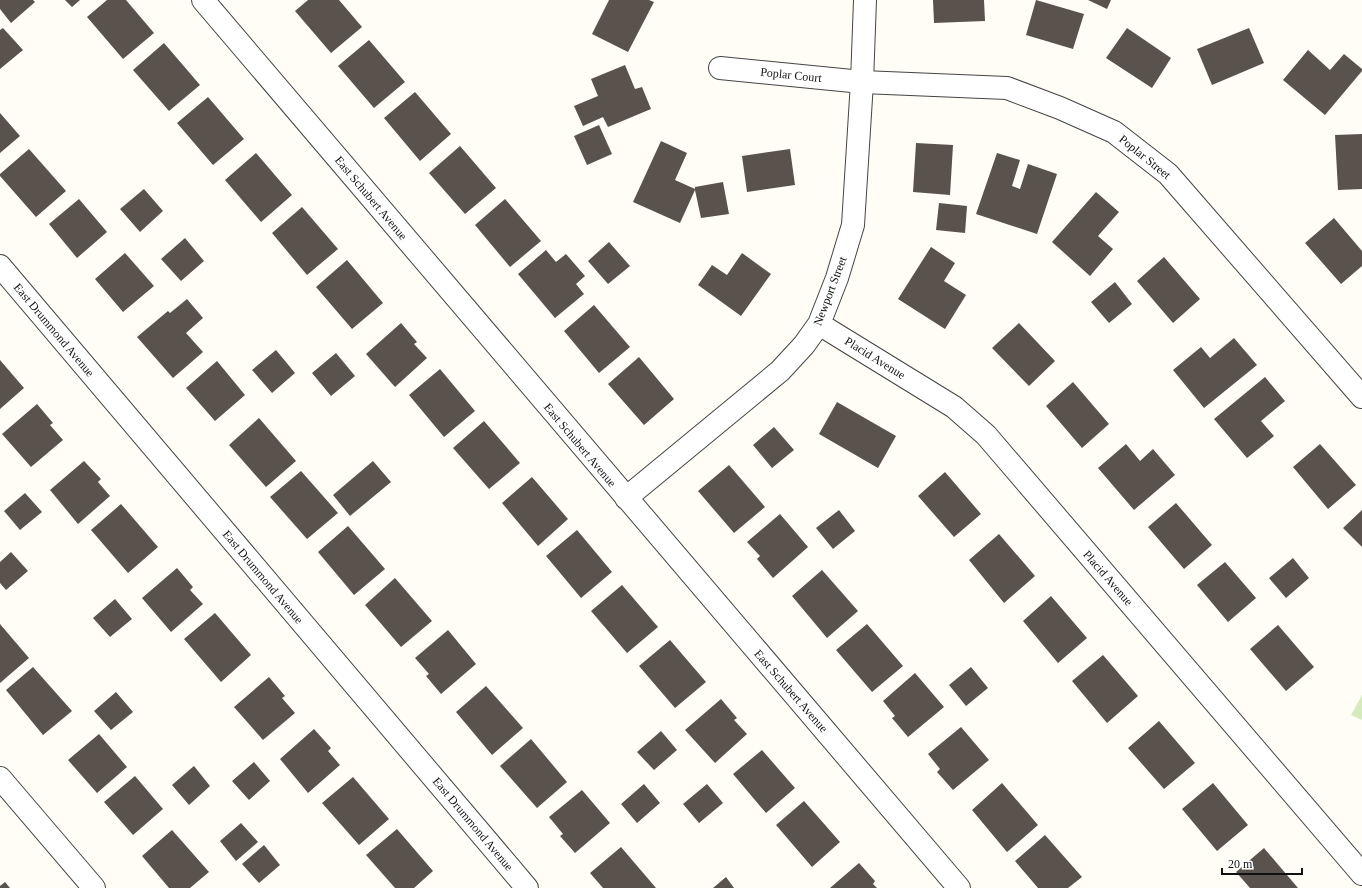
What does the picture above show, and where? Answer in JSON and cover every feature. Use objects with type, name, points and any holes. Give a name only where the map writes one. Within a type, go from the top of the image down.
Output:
[{"type":"street","name":"East Schubert Avenue","points":[[203,0],[959,888]]},
{"type":"street","name":"Newport Street","points":[[626,498],[780,371],[804,345],[819,324],[837,278],[853,225],[862,82],[865,0]]},
{"type":"street","name":"Poplar Court","points":[[720,68],[862,82]]},
{"type":"street","name":"Poplar Street","points":[[862,82],[1007,88],[1060,108],[1114,132],[1168,174],[1362,398]]},
{"type":"street","name":"East Drummond Avenue","points":[[0,266],[527,888]]},
{"type":"street","name":"Placid Avenue","points":[[819,324],[954,407],[986,435],[1362,874]]},
{"type":"street","points":[[0,778],[94,888]]},
{"type":"green space","points":[[1362,695],[1362,720],[1351,715]]},
{"type":"building","points":[[0,0],[33,0],[35,2],[11,23],[0,9]]},
{"type":"building","points":[[65,0],[80,0],[72,7]]},
{"type":"building","points":[[107,0],[126,0],[154,33],[123,59],[87,17]]},
{"type":"building","points":[[308,0],[339,0],[362,27],[331,53],[295,11]]},
{"type":"building","points":[[609,0],[649,0],[654,2],[628,52],[592,34]]},
{"type":"building","points":[[933,0],[984,0],[985,21],[934,23]]},
{"type":"building","points":[[1036,0],[1084,14],[1073,49],[1026,35]]},
{"type":"building","points":[[1088,0],[1111,0],[1107,9]]},
{"type":"building","points":[[3,28],[23,50],[0,69],[0,30]]},
{"type":"building","points":[[1127,28],[1171,58],[1152,88],[1106,58]]},
{"type":"building","points":[[1249,28],[1264,63],[1212,85],[1197,49]]},
{"type":"building","points":[[369,40],[405,82],[374,108],[338,66]]},
{"type":"building","points":[[164,43],[200,85],[169,111],[133,70]]},
{"type":"building","points":[[1308,50],[1330,70],[1344,54],[1362,69],[1362,71],[1325,115],[1283,80]]},
{"type":"building","points":[[625,65],[635,89],[642,87],[651,109],[608,127],[603,117],[583,126],[574,106],[598,96],[591,79]]},
{"type":"building","points":[[415,92],[451,134],[420,161],[384,118]]},
{"type":"building","points":[[208,97],[244,139],[213,165],[177,123]]},
{"type":"building","points":[[0,113],[20,136],[0,153]]},
{"type":"building","points":[[599,125],[612,154],[587,165],[574,136]]},
{"type":"building","points":[[1362,134],[1362,189],[1338,190],[1335,135]]},
{"type":"building","points":[[661,141],[687,153],[675,180],[695,189],[695,187],[723,182],[729,214],[701,218],[695,190],[680,223],[633,202]]},
{"type":"building","points":[[916,143],[953,145],[950,195],[913,192]]},
{"type":"building","points":[[460,146],[496,188],[465,214],[429,173]]},
{"type":"building","points":[[29,149],[66,191],[36,217],[0,176],[0,174]]},
{"type":"building","points":[[790,149],[795,185],[747,192],[742,156]]},
{"type":"building","points":[[256,153],[292,195],[261,222],[225,180]]},
{"type":"building","points":[[997,153],[1020,160],[1012,186],[1020,189],[1028,164],[1057,174],[1037,234],[976,214]]},
{"type":"building","points":[[144,189],[163,211],[140,232],[120,209]]},
{"type":"building","points":[[1096,192],[1119,212],[1098,236],[1113,249],[1090,276],[1052,242]]},
{"type":"building","points":[[79,199],[107,232],[77,258],[49,224]]},
{"type":"building","points":[[505,199],[541,241],[510,267],[475,225]]},
{"type":"building","points":[[939,203],[967,206],[965,233],[936,230]]},
{"type":"building","points":[[302,207],[338,249],[307,275],[272,233]]},
{"type":"building","points":[[1334,218],[1362,251],[1362,266],[1341,284],[1305,243]]},
{"type":"building","points":[[185,238],[204,261],[181,281],[161,259]]},
{"type":"building","points":[[609,242],[630,266],[608,284],[588,261]]},
{"type":"building","points":[[931,247],[955,263],[944,281],[966,295],[945,329],[898,299]]},
{"type":"building","points":[[546,250],[556,262],[566,254],[585,276],[576,284],[584,294],[555,318],[518,274]]},
{"type":"building","points":[[125,253],[154,286],[123,312],[95,279]]},
{"type":"building","points":[[742,253],[771,274],[741,316],[698,285],[712,265],[727,275]]},
{"type":"building","points":[[1164,257],[1200,299],[1173,323],[1137,281]]},
{"type":"building","points":[[347,260],[383,303],[352,329],[316,287]]},
{"type":"building","points":[[1115,282],[1132,304],[1109,323],[1091,302]]},
{"type":"building","points":[[187,299],[203,318],[186,333],[203,352],[173,378],[137,337],[168,311],[170,313]]},
{"type":"building","points":[[594,305],[630,347],[599,373],[564,331]]},
{"type":"building","points":[[401,323],[417,342],[414,344],[427,358],[395,387],[366,354]]},
{"type":"building","points":[[1019,323],[1055,361],[1029,386],[992,348]]},
{"type":"building","points":[[1234,338],[1257,365],[1204,408],[1173,370],[1201,347],[1210,358]]},
{"type":"building","points":[[276,350],[295,373],[272,393],[252,370]]},
{"type":"building","points":[[336,353],[355,376],[331,396],[312,373]]},
{"type":"building","points":[[639,357],[674,399],[644,425],[608,384]]},
{"type":"building","points":[[0,360],[24,388],[0,409]]},
{"type":"building","points":[[217,361],[245,395],[215,421],[186,388]]},
{"type":"building","points":[[440,369],[475,411],[444,437],[409,395]]},
{"type":"building","points":[[1265,377],[1285,401],[1261,421],[1274,436],[1247,458],[1214,419]]},
{"type":"building","points":[[1073,382],[1109,424],[1082,448],[1046,406]]},
{"type":"building","points":[[837,402],[896,436],[878,468],[819,434]]},
{"type":"building","points":[[37,404],[53,423],[50,425],[63,440],[31,467],[2,434]]},
{"type":"building","points":[[259,418],[296,461],[266,487],[229,445]]},
{"type":"building","points":[[484,421],[520,463],[489,489],[453,448]]},
{"type":"building","points":[[774,427],[794,450],[772,468],[753,445]]},
{"type":"building","points":[[1126,444],[1140,461],[1153,449],[1175,475],[1134,510],[1098,468]]},
{"type":"building","points":[[1320,444],[1356,485],[1328,509],[1293,467]]},
{"type":"building","points":[[84,461],[101,479],[98,482],[110,496],[78,524],[50,490]]},
{"type":"building","points":[[373,461],[391,482],[350,516],[333,495]]},
{"type":"building","points":[[729,465],[765,507],[734,533],[698,491]]},
{"type":"building","points":[[301,471],[338,513],[307,539],[270,497]]},
{"type":"building","points":[[945,472],[981,514],[954,537],[918,496]]},
{"type":"building","points":[[532,477],[568,519],[538,546],[502,503]]},
{"type":"building","points":[[25,493],[42,512],[20,530],[4,511]]},
{"type":"building","points":[[1176,503],[1212,545],[1184,569],[1148,527]]},
{"type":"building","points":[[121,504],[158,547],[128,573],[91,530]]},
{"type":"building","points":[[839,510],[855,531],[833,549],[816,528]]},
{"type":"building","points":[[1362,510],[1362,547],[1343,528]]},
{"type":"building","points":[[780,514],[808,547],[773,578],[757,559],[760,556],[747,542]]},
{"type":"building","points":[[348,526],[385,569],[354,595],[318,552]]},
{"type":"building","points":[[577,530],[612,572],[581,598],[546,556]]},
{"type":"building","points":[[999,534],[1035,576],[1004,603],[969,560]]},
{"type":"building","points":[[11,552],[28,571],[6,590],[0,583],[0,562]]},
{"type":"building","points":[[1293,558],[1309,578],[1286,598],[1269,578]]},
{"type":"building","points":[[1225,562],[1256,598],[1228,622],[1197,585]]},
{"type":"building","points":[[177,568],[193,587],[190,590],[203,604],[171,632],[142,598]]},
{"type":"building","points":[[822,570],[858,611],[827,638],[792,596]]},
{"type":"building","points":[[395,578],[432,621],[401,647],[365,605]]},
{"type":"building","points":[[622,585],[658,627],[627,653],[591,611]]},
{"type":"building","points":[[1051,596],[1087,638],[1058,663],[1023,621]]},
{"type":"building","points":[[115,599],[132,619],[110,637],[93,618]]},
{"type":"building","points":[[215,613],[251,655],[221,682],[184,639]]},
{"type":"building","points":[[0,624],[29,658],[0,683]]},
{"type":"building","points":[[867,624],[903,666],[872,692],[836,650]]},
{"type":"building","points":[[1278,625],[1314,667],[1286,691],[1250,649]]},
{"type":"building","points":[[448,630],[476,664],[441,694],[426,676],[429,674],[415,658]]},
{"type":"building","points":[[670,640],[706,682],[675,708],[639,666]]},
{"type":"building","points":[[1103,655],[1138,696],[1107,723],[1072,681]]},
{"type":"building","points":[[33,667],[72,711],[43,735],[6,690]]},
{"type":"building","points":[[971,667],[988,688],[966,706],[949,685]]},
{"type":"building","points":[[915,673],[944,707],[908,737],[892,718],[895,716],[883,701]]},
{"type":"building","points":[[269,677],[285,696],[282,698],[295,713],[263,740],[234,707]]},
{"type":"building","points":[[486,686],[523,728],[492,755],[456,712]]},
{"type":"building","points":[[116,692],[133,712],[111,730],[94,711]]},
{"type":"building","points":[[721,699],[737,718],[734,720],[747,734],[715,763],[685,730]]},
{"type":"building","points":[[1159,721],[1195,763],[1164,789],[1128,748]]},
{"type":"building","points":[[961,727],[989,760],[953,790],[937,772],[940,769],[928,754]]},
{"type":"building","points":[[314,729],[331,748],[328,751],[340,765],[308,793],[280,759]]},
{"type":"building","points":[[661,731],[677,750],[654,770],[637,752]]},
{"type":"building","points":[[99,734],[127,767],[97,793],[68,760]]},
{"type":"building","points":[[531,739],[567,782],[537,808],[500,766]]},
{"type":"building","points":[[762,750],[795,788],[766,813],[733,774]]},
{"type":"building","points":[[254,762],[270,781],[249,800],[232,781]]},
{"type":"building","points":[[194,766],[210,786],[189,805],[172,785]]},
{"type":"building","points":[[135,776],[163,809],[133,835],[104,802]]},
{"type":"building","points":[[353,777],[389,819],[359,845],[322,803]]},
{"type":"building","points":[[1002,783],[1038,825],[1007,852],[972,810]]},
{"type":"building","points":[[1213,783],[1248,825],[1217,851],[1182,809]]},
{"type":"building","points":[[644,784],[660,803],[637,823],[621,804]]},
{"type":"building","points":[[707,784],[723,803],[699,823],[683,804]]},
{"type":"building","points":[[582,790],[610,823],[575,853],[560,836],[563,834],[549,817]]},
{"type":"building","points":[[804,801],[840,842],[812,867],[776,825]]},
{"type":"building","points":[[241,823],[258,842],[236,861],[220,841]]},
{"type":"building","points":[[397,829],[433,871],[414,888],[395,888],[366,855]]},
{"type":"building","points":[[172,830],[209,872],[190,888],[169,888],[142,856]]},
{"type":"building","points":[[1045,835],[1082,877],[1068,888],[1038,888],[1015,861]]},
{"type":"building","points":[[264,845],[280,865],[259,883],[242,864]]},
{"type":"building","points":[[621,847],[656,888],[603,888],[590,873]]},
{"type":"building","points":[[1264,848],[1298,888],[1250,888],[1236,872]]},
{"type":"building","points":[[859,863],[875,881],[873,884],[877,888],[830,888]]},
{"type":"building","points":[[726,877],[734,888],[713,888]]},
{"type":"building","points":[[5,882],[10,888],[0,888],[0,886]]}]
